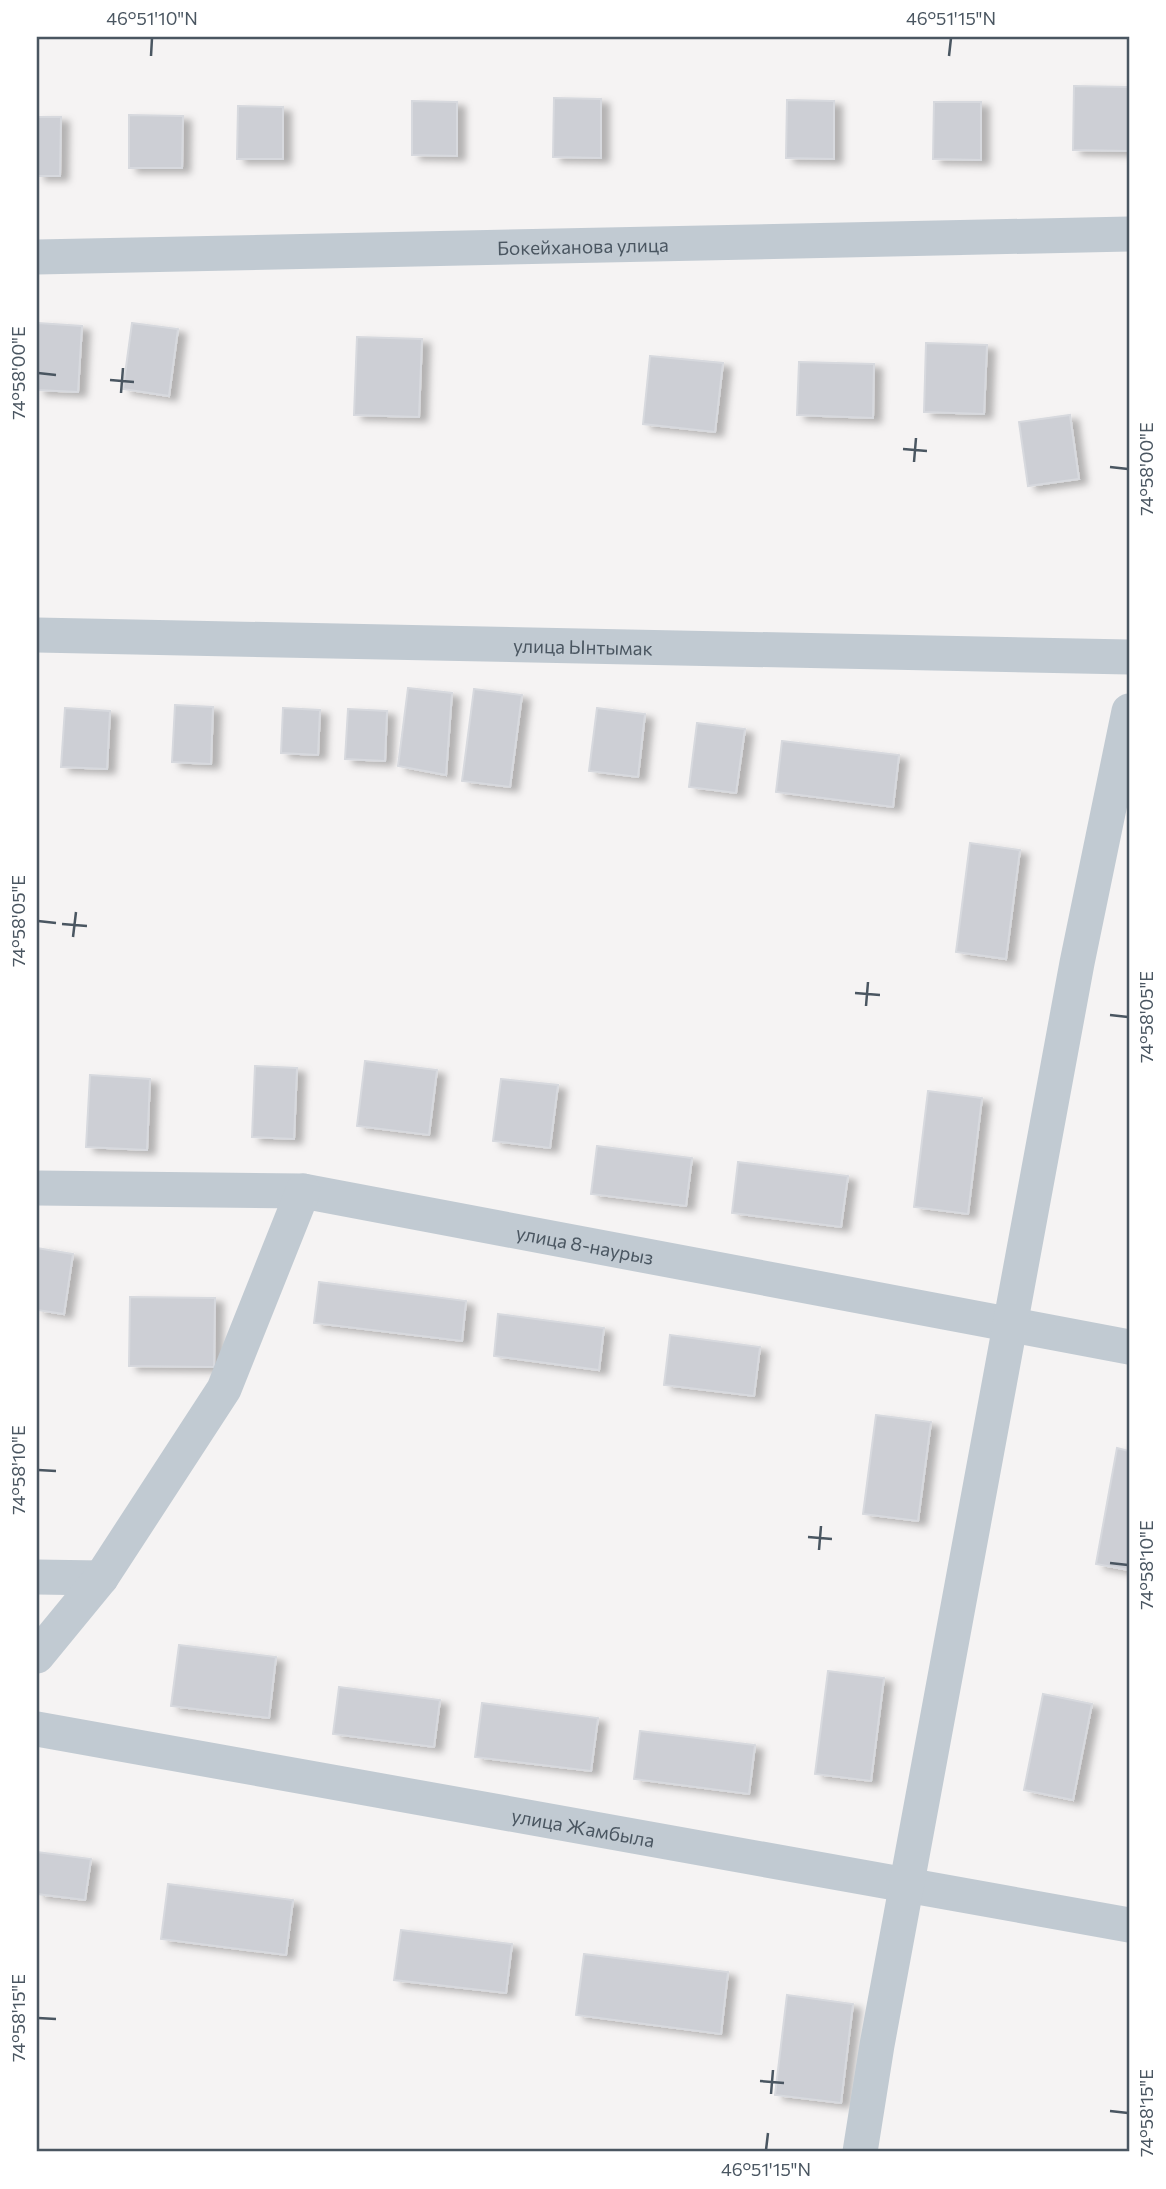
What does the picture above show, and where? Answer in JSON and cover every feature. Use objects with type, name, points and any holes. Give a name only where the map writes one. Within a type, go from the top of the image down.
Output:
[{"type":"street","name":"Бокейханова улица","points":[[37,257],[1129,234]]},
{"type":"street","name":"улица Ынтымак","points":[[37,635],[1129,657]]},
{"type":"street","points":[[860,2152],[906,1885],[1077,963],[1120,801],[1129,711]]},
{"type":"street","name":"улица 8-наурыз","points":[[37,1188],[303,1191],[1129,1347]]},
{"type":"street","points":[[37,1656],[102,1578],[225,1388],[303,1191]]},
{"type":"street","points":[[37,1577],[102,1578]]},
{"type":"street","name":"улица Жамбыла","points":[[37,1729],[1129,1925]]},
{"type":"building","points":[[1074,86],[1129,87],[1129,151],[1073,150]]},
{"type":"building","points":[[554,98],[601,99],[601,158],[553,157]]},
{"type":"building","points":[[787,100],[834,101],[834,159],[786,158]]},
{"type":"building","points":[[412,101],[457,102],[457,156],[412,155]]},
{"type":"building","points":[[934,102],[981,102],[981,160],[933,159]]},
{"type":"building","points":[[238,106],[283,107],[283,159],[237,159]]},
{"type":"building","points":[[129,115],[183,116],[182,168],[129,168]]},
{"type":"building","points":[[37,117],[61,117],[60,176],[37,176]]},
{"type":"building","points":[[38,323],[82,326],[78,392],[37,390]]},
{"type":"building","points":[[132,323],[178,329],[169,396],[123,389]]},
{"type":"building","points":[[357,337],[422,339],[419,417],[354,415]]},
{"type":"building","points":[[926,343],[987,345],[984,414],[924,412]]},
{"type":"building","points":[[650,356],[723,363],[715,432],[643,424]]},
{"type":"building","points":[[799,362],[874,364],[873,418],[797,415]]},
{"type":"building","points":[[1070,415],[1079,479],[1028,486],[1019,422]]},
{"type":"building","points":[[408,688],[452,693],[446,775],[398,766]]},
{"type":"building","points":[[474,689],[522,695],[510,787],[462,781]]},
{"type":"building","points":[[175,705],[213,707],[211,764],[172,762]]},
{"type":"building","points":[[65,708],[110,711],[107,769],[61,767]]},
{"type":"building","points":[[283,708],[320,710],[318,755],[281,753]]},
{"type":"building","points":[[597,708],[645,714],[638,777],[589,771]]},
{"type":"building","points":[[348,709],[387,711],[385,761],[345,759]]},
{"type":"building","points":[[697,723],[745,729],[736,793],[689,787]]},
{"type":"building","points":[[782,741],[899,755],[893,807],[776,792]]},
{"type":"building","points":[[970,843],[1020,850],[1006,959],[956,952]]},
{"type":"building","points":[[365,1061],[437,1070],[429,1135],[357,1126]]},
{"type":"building","points":[[255,1066],[297,1068],[294,1139],[252,1137]]},
{"type":"building","points":[[90,1075],[150,1079],[147,1150],[86,1147]]},
{"type":"building","points":[[501,1079],[558,1085],[550,1148],[493,1141]]},
{"type":"building","points":[[928,1091],[982,1098],[968,1214],[914,1207]]},
{"type":"building","points":[[597,1146],[692,1158],[686,1206],[591,1194]]},
{"type":"building","points":[[738,1162],[848,1176],[841,1227],[732,1213]]},
{"type":"building","points":[[37,1248],[73,1254],[64,1314],[37,1310]]},
{"type":"building","points":[[319,1282],[466,1301],[462,1341],[314,1323]]},
{"type":"building","points":[[130,1297],[215,1298],[214,1367],[129,1366]]},
{"type":"building","points":[[498,1314],[604,1328],[599,1370],[494,1356]]},
{"type":"building","points":[[670,1335],[760,1347],[754,1396],[664,1385]]},
{"type":"building","points":[[876,1415],[931,1422],[918,1521],[863,1514]]},
{"type":"building","points":[[1117,1448],[1129,1451],[1129,1570],[1096,1564]]},
{"type":"building","points":[[179,1645],[276,1657],[269,1718],[171,1706]]},
{"type":"building","points":[[828,1671],[884,1678],[871,1781],[815,1774]]},
{"type":"building","points":[[339,1687],[440,1700],[434,1747],[333,1734]]},
{"type":"building","points":[[1043,1694],[1092,1704],[1073,1800],[1024,1790]]},
{"type":"building","points":[[482,1703],[598,1718],[591,1771],[475,1757]]},
{"type":"building","points":[[640,1731],[755,1745],[749,1794],[634,1779]]},
{"type":"building","points":[[37,1852],[91,1859],[85,1900],[37,1894]]},
{"type":"building","points":[[168,1884],[293,1900],[286,1955],[161,1939]]},
{"type":"building","points":[[401,1930],[512,1944],[506,1993],[394,1980]]},
{"type":"building","points":[[584,1954],[728,1972],[721,2034],[576,2015]]},
{"type":"building","points":[[787,1995],[853,2004],[841,2103],[775,2095]]}]
